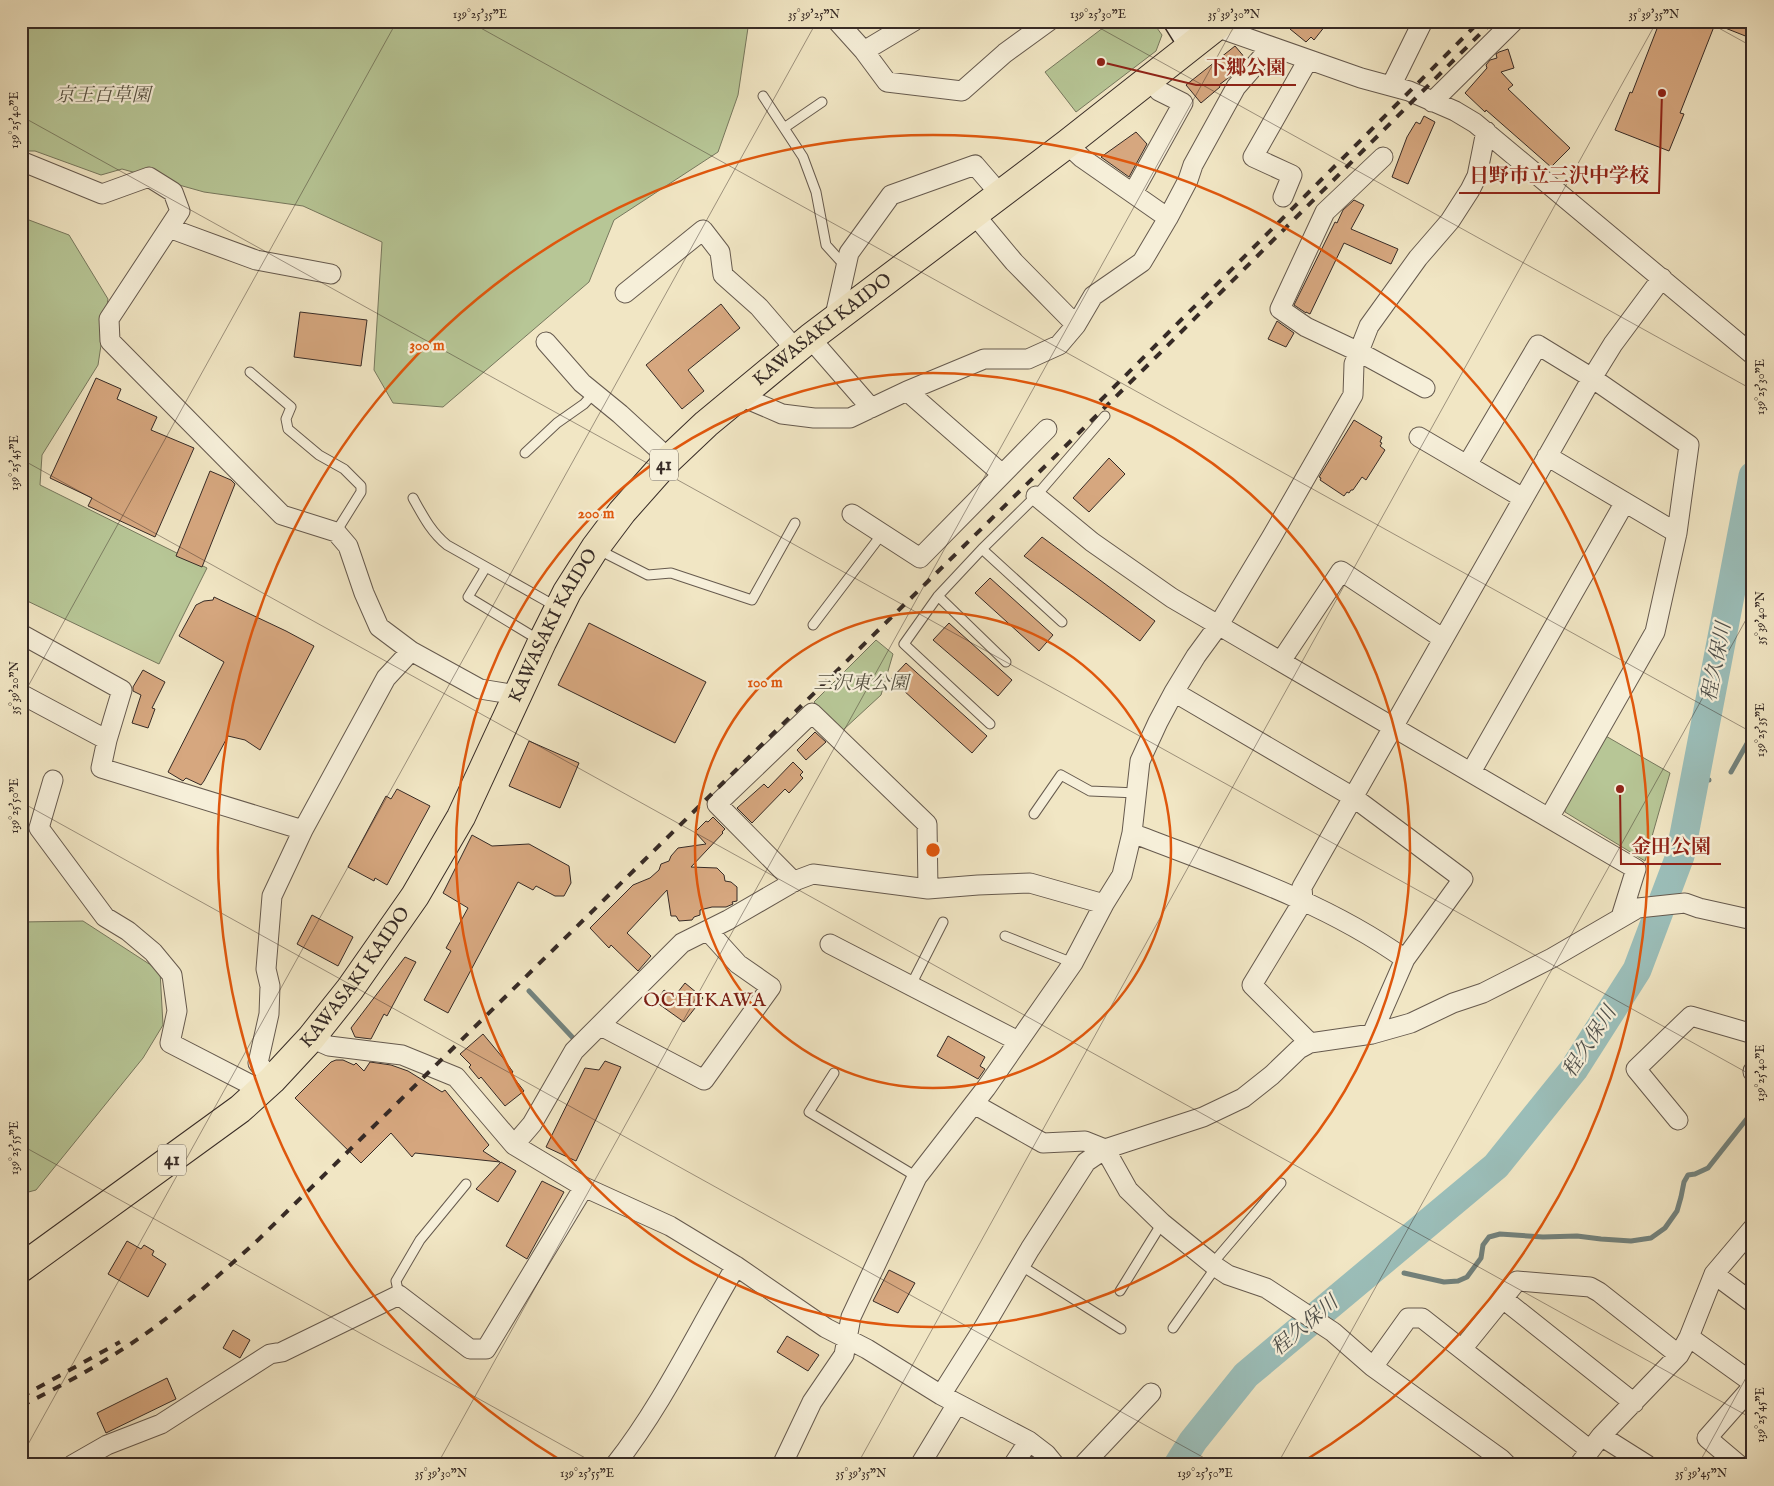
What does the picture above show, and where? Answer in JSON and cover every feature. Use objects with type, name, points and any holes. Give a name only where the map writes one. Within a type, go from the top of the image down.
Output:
[{"type":"main road","name":"KAWASAKI KAIDO","points":[[21,1268],[240,1109],[311,1038],[350,989],[415,896],[461,818],[517,695],[567,592],[595,548],[622,512],[669,459],[706,424],[803,344],[1068,144],[1220,24]]},
{"type":"street","points":[[837,21],[864,51],[887,82],[962,91],[1005,53],[1049,21]]},
{"type":"street","points":[[864,51],[914,21]]},
{"type":"street","points":[[1177,21],[1192,45]]},
{"type":"street","points":[[1391,86],[1423,21]]},
{"type":"street","points":[[1432,102],[1514,21]]},
{"type":"street","points":[[1220,24],[1271,47],[1361,78],[1409,91],[1455,111],[1486,131],[1753,355]]},
{"type":"street","points":[[740,396],[782,414],[814,418],[850,418],[907,391],[984,359],[1028,359],[1059,345],[1076,326],[1093,296],[1142,262],[1168,218],[1188,180],[1193,166],[1236,87],[1271,47]]},
{"type":"street","points":[[1283,197],[1292,175],[1253,157],[1308,60]]},
{"type":"street","points":[[1133,193],[1182,103],[1159,91],[1150,78]]},
{"type":"street","points":[[782,1465],[812,1402],[844,1355],[851,1317],[917,1177],[974,1104],[1073,963],[1104,904],[1122,875],[1132,834],[1140,762],[1174,692],[1196,656],[1218,626],[1353,395],[1354,364],[1369,326],[1418,258],[1450,221],[1465,199],[1477,176],[1486,131]]},
{"type":"street","points":[[1068,144],[1082,158],[1168,218]]},
{"type":"street","points":[[1383,157],[1325,212],[1280,309],[1306,327],[1359,352],[1425,388]]},
{"type":"street","points":[[21,161],[102,194],[149,177],[173,192],[180,211],[109,319],[110,341],[282,515],[336,532],[348,546],[364,593],[379,627],[411,651],[480,689],[517,695]]},
{"type":"street","points":[[834,320],[848,254],[892,195],[975,165],[1000,194]]},
{"type":"street","points":[[974,214],[1014,262],[1076,326]]},
{"type":"street","points":[[169,228],[256,260],[331,274]]},
{"type":"street","points":[[625,293],[703,230],[720,252],[723,274],[803,344],[871,408]]},
{"type":"street","points":[[1310,1043],[1252,985],[1302,901],[1302,887],[1442,638],[1592,378],[1613,344],[1662,278]]},
{"type":"street","points":[[546,342],[582,383],[620,414],[669,459]]},
{"type":"street","points":[[1467,465],[1538,345],[1592,378],[1689,445],[1677,533],[1655,632],[1549,818]]},
{"type":"street","points":[[907,391],[1002,474]]},
{"type":"street","points":[[852,514],[920,558],[1046,429]]},
{"type":"street","points":[[1419,438],[1523,498]]},
{"type":"street","points":[[1548,456],[1677,533]]},
{"type":"street","points":[[1036,496],[1092,542],[1172,598],[1472,772],[1636,870],[1621,917]]},
{"type":"street","points":[[1472,772],[1625,502]]},
{"type":"street","points":[[1281,661],[1341,572],[1442,638]]},
{"type":"street","points":[[21,634],[122,690],[107,740],[102,768],[303,830]]},
{"type":"street","points":[[266,1085],[258,1063],[269,1014],[270,986],[266,969],[272,896],[303,830],[386,678],[411,651]]},
{"type":"street","points":[[1174,692],[1354,797],[1463,879],[1405,959],[1372,1034]]},
{"type":"street","points":[[21,694],[107,740]]},
{"type":"street","points":[[794,882],[717,804],[812,713],[927,824],[928,889]]},
{"type":"street","points":[[53,780],[39,828],[105,917],[128,931],[153,952],[172,975],[177,1010],[170,1043],[266,1085]]},
{"type":"street","points":[[1132,834],[1302,901],[1376,938],[1405,959]]},
{"type":"street","points":[[514,1145],[532,1124],[574,1051],[682,943],[708,931],[794,882],[813,874],[928,889],[1030,883],[1104,904]]},
{"type":"street","points":[[920,1465],[984,1327],[1020,1265],[1086,1162],[1105,1149],[1203,1117],[1243,1098],[1272,1075],[1299,1049],[1310,1043],[1372,1034],[1411,1023],[1453,1003],[1483,993],[1552,958],[1638,908],[1685,902],[1699,908],[1753,920]]},
{"type":"street","points":[[601,1026],[704,1080],[770,987],[738,964],[708,931]]},
{"type":"street","points":[[830,944],[1018,1041]]},
{"type":"street","points":[[1678,1120],[1636,1069],[1691,1016],[1753,1034]]},
{"type":"street","points":[[311,1038],[330,1046],[402,1055],[456,1077],[514,1145],[584,1187],[670,1226],[736,1266],[826,1328],[867,1349],[949,1400],[1029,1441],[1046,1454],[1056,1465]]},
{"type":"street","points":[[974,1104],[1043,1144],[1085,1141],[1105,1149],[1128,1190],[1162,1223],[1214,1266],[1228,1275],[1266,1288],[1290,1303],[1296,1310],[1331,1331],[1373,1367],[1507,1465]]},
{"type":"street","points":[[72,1465],[108,1445],[161,1424],[270,1354],[282,1352],[399,1295],[470,1349],[486,1349],[584,1187]]},
{"type":"street","points":[[1579,1465],[1596,1443],[1679,1355],[1689,1337],[1714,1274],[1753,1228]]},
{"type":"street","points":[[615,1465],[636,1438],[736,1266]]},
{"type":"street","points":[[1714,1274],[1753,1303]]},
{"type":"street","points":[[1462,1349],[1517,1281],[1590,1287],[1679,1355]]},
{"type":"street","points":[[1502,1298],[1634,1402]]},
{"type":"street","points":[[1373,1367],[1408,1318],[1422,1318],[1462,1349],[1596,1443],[1647,1465]]},
{"type":"street","points":[[1689,1337],[1753,1384],[1707,1438],[1739,1465]]},
{"type":"street","points":[[1083,1465],[1151,1392]]},
{"type":"street","points":[[1013,1465],[1029,1441]]},
{"type":"lane","points":[[763,96],[803,157],[816,192],[826,245],[845,266]]},
{"type":"lane","points":[[784,128],[822,102]]},
{"type":"lane","points":[[250,372],[291,408],[286,419],[288,429],[319,455],[344,469],[361,486],[361,492],[336,532]]},
{"type":"lane","points":[[525,453],[557,423],[584,404],[594,393]]},
{"type":"lane","points":[[990,724],[904,644],[938,596],[1036,496],[1105,416]]},
{"type":"lane","points":[[413,498],[438,537],[486,568],[559,608]]},
{"type":"lane","points":[[595,548],[648,575],[671,573],[752,600],[796,523]]},
{"type":"lane","points":[[813,626],[882,534]]},
{"type":"lane","points":[[982,549],[1062,622]]},
{"type":"lane","points":[[486,568],[468,597],[542,642]]},
{"type":"lane","points":[[938,596],[1006,662]]},
{"type":"lane","points":[[1034,814],[1061,775],[1090,791],[1137,793]]},
{"type":"lane","points":[[911,985],[943,922]]},
{"type":"lane","points":[[1005,936],[1073,963]]},
{"type":"lane","points":[[834,1073],[809,1112],[917,1177]]},
{"type":"lane","points":[[1173,1328],[1214,1266],[1281,1183]]},
{"type":"lane","points":[[399,1295],[396,1281],[420,1240],[466,1184]]},
{"type":"lane","points":[[1120,1291],[1162,1223]]},
{"type":"lane","points":[[1020,1265],[1121,1329]]},
{"type":"green space","name":"京王百草園","points":[[21,21],[749,21],[738,95],[718,152],[614,220],[589,282],[443,407],[393,403],[374,370],[382,242],[303,206],[204,192],[122,169],[101,175],[35,151],[21,151]]},
{"type":"green space","points":[[1112,21],[1152,21],[1162,35],[1156,51],[1076,112],[1045,72]]},
{"type":"green space","points":[[21,217],[69,235],[108,299],[98,365],[42,455],[40,485],[207,568],[159,664],[21,598]]},
{"type":"green space","name":"三沢東公園","points":[[876,640],[893,654],[881,695],[843,730],[814,702]]},
{"type":"green space","points":[[1604,735],[1670,773],[1645,861],[1565,812],[1565,805]]},
{"type":"green space","points":[[21,766],[28,772],[21,802]]},
{"type":"green space","points":[[83,921],[160,971],[163,1025],[143,1058],[36,1190],[21,1194],[21,922]]},
{"type":"building","points":[[1296,21],[1329,21],[1314,40],[1311,37],[1306,42],[1290,29]]},
{"type":"building","points":[[1660,21],[1753,21],[1753,39],[1715,24],[1680,113],[1684,114],[1669,151],[1615,130],[1630,92],[1632,93]]},
{"type":"building","points":[[1235,46],[1246,59],[1230,72],[1232,75],[1201,103],[1186,85]]},
{"type":"building","points":[[1508,49],[1514,68],[1501,72],[1513,85],[1508,89],[1570,148],[1551,167],[1465,93],[1487,68],[1486,65],[1490,60],[1497,58],[1496,54],[1499,52]]},
{"type":"building","points":[[1424,116],[1435,122],[1408,184],[1392,177],[1407,137],[1416,122],[1420,124]]},
{"type":"building","points":[[1136,132],[1147,144],[1129,177],[1101,157]]},
{"type":"building","points":[[1354,200],[1364,205],[1351,229],[1398,249],[1391,264],[1344,243],[1310,314],[1306,313],[1294,305],[1335,222],[1337,223],[1343,210]]},
{"type":"building","points":[[721,304],[740,328],[688,370],[704,391],[682,409],[646,365]]},
{"type":"building","points":[[300,312],[367,320],[361,366],[294,357]]},
{"type":"building","points":[[1277,321],[1294,333],[1286,347],[1268,339]]},
{"type":"building","points":[[96,378],[121,389],[117,399],[157,417],[151,430],[194,448],[155,537],[88,506],[92,498],[50,478]]},
{"type":"building","points":[[1354,420],[1382,437],[1380,446],[1385,450],[1366,480],[1362,477],[1353,490],[1349,493],[1347,492],[1344,496],[1320,480],[1321,478],[1319,477]]},
{"type":"building","points":[[1109,458],[1125,474],[1089,512],[1073,498]]},
{"type":"building","points":[[210,471],[231,480],[235,484],[202,567],[176,556]]},
{"type":"building","points":[[1042,537],[1155,621],[1140,641],[1024,556]]},
{"type":"building","points":[[990,578],[1053,635],[1039,651],[975,593]]},
{"type":"building","points":[[214,597],[314,646],[260,750],[245,740],[228,736],[201,785],[186,778],[183,781],[168,772],[224,662],[179,636],[196,605],[204,601],[213,600]]},
{"type":"building","points":[[589,623],[706,682],[675,743],[558,685]]},
{"type":"building","points":[[949,623],[1012,680],[998,696],[933,640]]},
{"type":"building","points":[[906,663],[987,736],[972,753],[891,679]]},
{"type":"building","points":[[143,670],[165,682],[152,708],[155,709],[148,728],[132,723],[141,695],[133,691],[133,687]]},
{"type":"building","points":[[815,732],[826,742],[806,760],[797,750]]},
{"type":"building","points":[[529,741],[579,763],[560,808],[509,786]]},
{"type":"building","points":[[793,762],[803,772],[800,775],[803,778],[789,793],[785,789],[752,823],[737,808],[764,784],[768,788]]},
{"type":"building","points":[[397,789],[430,806],[387,885],[375,878],[374,881],[348,867],[386,796],[391,799]]},
{"type":"building","points":[[713,817],[725,829],[691,867],[717,868],[724,875],[725,881],[731,882],[737,887],[737,901],[732,902],[733,904],[726,907],[712,907],[700,910],[700,915],[692,920],[679,921],[676,916],[671,916],[667,890],[627,933],[651,956],[638,971],[611,945],[609,948],[590,928],[633,885],[650,878],[659,870],[661,864],[669,861],[678,848],[706,844],[695,832]]},
{"type":"building","points":[[472,835],[492,846],[529,844],[569,866],[571,883],[564,896],[555,896],[536,886],[533,890],[518,882],[448,1013],[424,1000],[451,951],[446,948],[468,908],[443,893]]},
{"type":"building","points":[[312,915],[353,937],[338,966],[297,944]]},
{"type":"building","points":[[405,957],[416,962],[387,1016],[384,1014],[371,1039],[355,1037],[351,1028]]},
{"type":"building","points":[[685,983],[703,998],[684,1022],[656,1002],[664,990],[674,997]]},
{"type":"building","points":[[483,1034],[503,1058],[513,1072],[511,1074],[524,1091],[505,1106],[481,1077],[479,1079],[469,1067],[471,1065],[460,1054]]},
{"type":"building","points":[[948,1036],[985,1057],[980,1066],[985,1069],[978,1079],[937,1056]]},
{"type":"building","points":[[343,1060],[354,1065],[356,1063],[364,1071],[370,1062],[391,1065],[408,1071],[442,1092],[445,1090],[489,1145],[483,1151],[500,1162],[415,1153],[412,1157],[391,1133],[361,1163],[295,1098],[331,1062]]},
{"type":"building","points":[[605,1061],[621,1067],[576,1161],[546,1147],[585,1068],[599,1070]]},
{"type":"building","points":[[501,1162],[516,1171],[498,1202],[476,1189]]},
{"type":"building","points":[[542,1181],[564,1192],[527,1259],[506,1246]]},
{"type":"building","points":[[127,1241],[141,1249],[144,1245],[154,1251],[152,1255],[166,1264],[148,1297],[108,1274]]},
{"type":"building","points":[[889,1270],[915,1283],[898,1313],[873,1301]]},
{"type":"building","points":[[233,1330],[250,1340],[240,1358],[223,1348]]},
{"type":"building","points":[[787,1336],[819,1355],[808,1371],[777,1352]]},
{"type":"building","points":[[167,1378],[176,1399],[106,1433],[97,1413]]},
{"type":"waterway","name":"程久保川","points":[[1178,1465],[1193,1441],[1246,1375],[1496,1166],[1574,1069],[1637,970],[1680,856],[1753,476]]},
{"type":"waterway","points":[[1731,772],[1753,733]]},
{"type":"waterway","points":[[1694,781],[1709,780]]},
{"type":"waterway","points":[[529,991],[574,1039]]},
{"type":"waterway","points":[[1404,1273],[1444,1282],[1458,1281],[1467,1277],[1481,1258],[1483,1245],[1489,1237],[1500,1234],[1543,1237],[1577,1236],[1631,1241],[1651,1238],[1665,1228],[1677,1211],[1684,1182],[1688,1175],[1708,1168],[1753,1111]]},
{"type":"waterway","points":[[1393,1253],[1398,1259]]},
{"type":"railway","points":[[1100,401],[1480,21]]},
{"type":"railway","points":[[21,1406],[81,1375],[134,1342],[190,1300],[259,1239],[1150,363],[1493,21]]},
{"type":"railway","points":[[21,1397],[120,1342]]},
{"type":"place","name":"下郷公園","points":[[1101,62]]},
{"type":"place","name":"日野市立三沢中学校","points":[[1662,93]]},
{"type":"place","name":"金田公園","points":[[1620,789]]},
{"type":"district","name":"OCHIKAWA","points":[[705,1000]]}]
